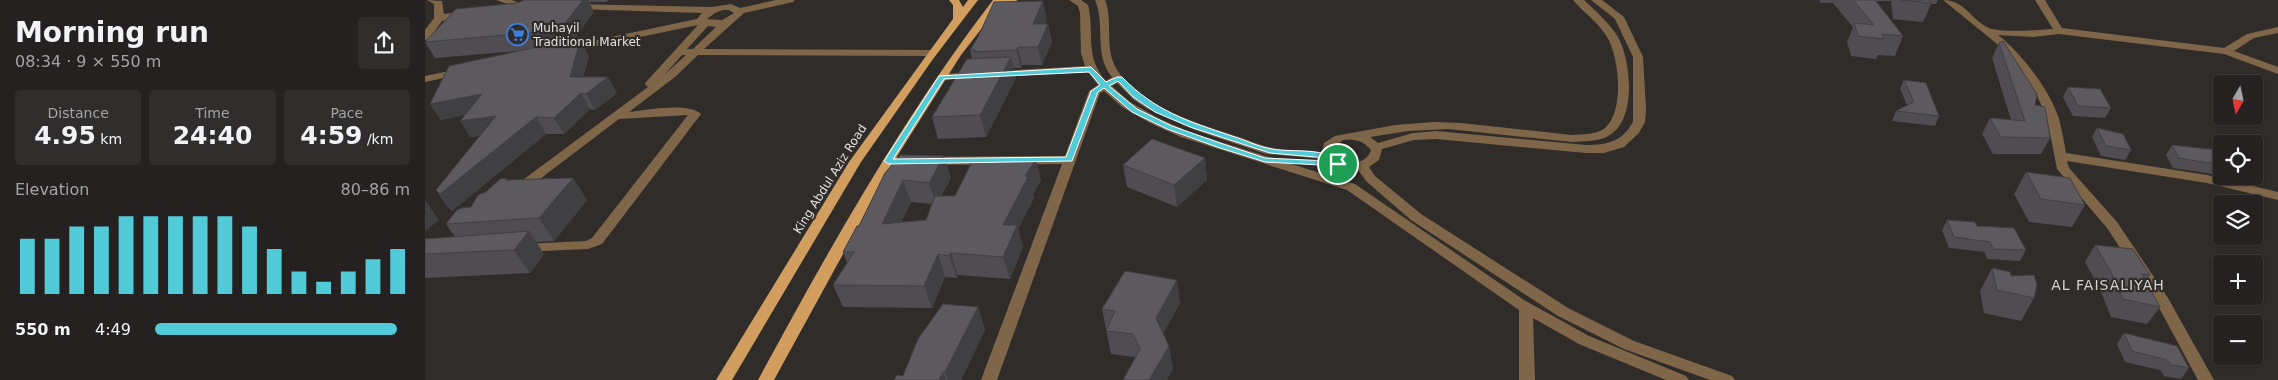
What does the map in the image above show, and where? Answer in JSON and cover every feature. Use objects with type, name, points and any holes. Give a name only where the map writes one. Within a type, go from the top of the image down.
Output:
[{"type":"main road","points":[[953,0],[958,5],[958,19]]},
{"type":"main road","name":"King Abdul Aziz Road","points":[[723,380],[855,162],[932,53],[973,0]]},
{"type":"main road","points":[[766,380],[888,161],[942,77],[994,4],[1013,0]]},
{"type":"street","points":[[425,37],[439,18],[439,3],[433,0]]},
{"type":"street","points":[[492,9],[524,5],[501,0]]},
{"type":"street","points":[[669,9],[677,0]]},
{"type":"street","points":[[736,6],[752,0]]},
{"type":"street","points":[[566,6],[615,4],[669,9],[712,10],[790,0]]},
{"type":"street","points":[[1074,0],[1083,5],[1085,12],[1085,46],[1091,69],[1105,85],[1134,111],[1169,128],[1265,160],[1331,178],[1351,187],[1526,308],[1585,340],[1681,380]]},
{"type":"street","points":[[1100,0],[1103,5],[1103,40],[1107,59],[1119,78],[1136,95],[1158,110],[1193,125],[1270,151],[1361,165],[1373,159],[1376,155],[1376,147],[1371,141],[1356,136]]},
{"type":"street","points":[[1333,160],[1328,146],[1339,138],[1403,126],[1459,126],[1587,138],[1602,134],[1613,127],[1619,116],[1622,103],[1623,78],[1618,51],[1613,34],[1601,20],[1578,0]]},
{"type":"street","points":[[1376,147],[1413,137],[1436,135],[1585,149],[1604,149],[1621,144],[1633,133],[1639,122],[1641,82],[1638,57],[1619,17],[1596,0]]},
{"type":"street","points":[[1948,0],[2005,46],[2040,90],[2053,118],[2063,169],[2112,225],[2163,302],[2206,380]]},
{"type":"street","points":[[2040,0],[2059,31]]},
{"type":"street","points":[[512,194],[671,75],[727,22],[736,17],[736,6]]},
{"type":"street","points":[[704,22],[703,16],[712,10]]},
{"type":"street","points":[[439,18],[474,12]]},
{"type":"street","points":[[559,51],[704,22],[715,24],[727,22]]},
{"type":"street","points":[[637,99],[704,22]]},
{"type":"street","points":[[2226,52],[2251,36],[2278,30]]},
{"type":"street","points":[[1986,31],[2033,34],[2059,31],[2226,52],[2278,71]]},
{"type":"street","points":[[678,52],[932,53]]},
{"type":"street","points":[[425,80],[473,69]]},
{"type":"street","points":[[942,77],[1091,69]]},
{"type":"street","points":[[989,380],[1095,91],[1119,78]]},
{"type":"street","points":[[511,250],[588,245],[597,240],[695,114],[685,111],[615,116]]},
{"type":"street","points":[[2061,156],[2207,178],[2278,196]]},
{"type":"street","points":[[888,161],[1069,160]]},
{"type":"street","points":[[1265,160],[1333,160]]},
{"type":"street","points":[[1361,165],[1371,178],[1416,217],[1563,312],[1629,345],[1727,380]]},
{"type":"street","points":[[1526,308],[1527,380]]},
{"type":"building","points":[[524,0],[583,0],[562,27],[540,32],[425,42],[456,9],[518,3]]},
{"type":"building","points":[[1853,0],[1875,0],[1903,36],[1882,34],[1884,39],[1858,36],[1854,23],[1874,25]]},
{"type":"building","points":[[1901,0],[1929,0],[1931,3]]},
{"type":"building","points":[[1043,1],[1033,24],[1048,24],[1038,47],[1018,47],[1016,50],[974,52],[975,50],[970,50],[994,2]]},
{"type":"building","points":[[554,40],[549,46],[580,41],[570,77],[608,77],[586,94],[581,93],[554,118],[536,117],[440,194],[436,190],[496,116],[460,121],[482,94],[430,104],[449,66],[542,46],[542,42]]},
{"type":"building","points":[[2003,41],[2037,94],[2035,105],[2045,107],[2050,138],[2001,137],[1990,118],[2025,121],[1999,43]]},
{"type":"building","points":[[1011,57],[980,115],[932,117],[967,59]]},
{"type":"building","points":[[1904,80],[1926,83],[1939,116],[1896,111],[1914,102]]},
{"type":"building","points":[[2068,87],[2100,89],[2111,108],[2078,106]]},
{"type":"building","points":[[2097,128],[2123,134],[2131,150],[2106,146]]},
{"type":"building","points":[[1152,139],[1205,158],[1174,185],[1123,165]]},
{"type":"building","points":[[2172,145],[2213,149],[2213,164],[2179,158]]},
{"type":"building","points":[[900,155],[944,156],[929,183],[903,180],[882,224],[926,220],[935,196],[955,196],[974,158],[1006,162],[1008,158],[1036,159],[1025,176],[1028,177],[1003,225],[1017,225],[1003,257],[951,253],[949,256],[938,254],[924,286],[833,285],[854,252],[843,252],[857,226],[859,226],[885,173]]},
{"type":"building","points":[[2026,172],[2070,178],[2085,205],[2041,199]]},
{"type":"building","points":[[506,178],[506,180],[573,178],[539,218],[446,224],[456,211],[461,208],[471,207],[478,195],[486,192],[500,179]]},
{"type":"building","points":[[1947,220],[1975,222],[1977,226],[2014,228],[2026,250],[1993,249],[1990,242],[1954,237]]},
{"type":"building","points":[[529,231],[514,250],[425,254],[425,239]]},
{"type":"building","points":[[2095,245],[2133,249],[2150,275],[2142,274],[2160,307],[2123,299],[2111,272]]},
{"type":"building","points":[[1992,268],[2010,272],[2011,276],[2034,275],[2037,285],[2034,298],[1997,290]]},
{"type":"building","points":[[1125,271],[1177,280],[1156,318],[1169,346],[1149,380],[1123,380],[1140,349],[1133,334],[1106,331],[1115,311],[1102,309]]},
{"type":"building","points":[[943,304],[978,307],[945,372],[943,372],[939,380],[894,380],[897,375],[903,376],[918,339]]},
{"type":"building","points":[[2124,333],[2177,346],[2189,368],[2172,365],[2167,360],[2132,351]]},
{"type":"place","name":"Muhayil Traditional Market","points":[[517,35]]},
{"type":"district","name":"AL FAISALIYAH","points":[[2108,285]]},
{"type":"route","points":[[1338,164],[1265,160],[1220,146],[1169,128],[1134,111],[1110,92],[1105,85],[1095,91],[1069,160],[888,161],[942,77],[1091,69],[1105,85],[1119,78],[1136,95],[1158,110],[1193,125],[1270,151],[1328,156],[1338,164]]}]
